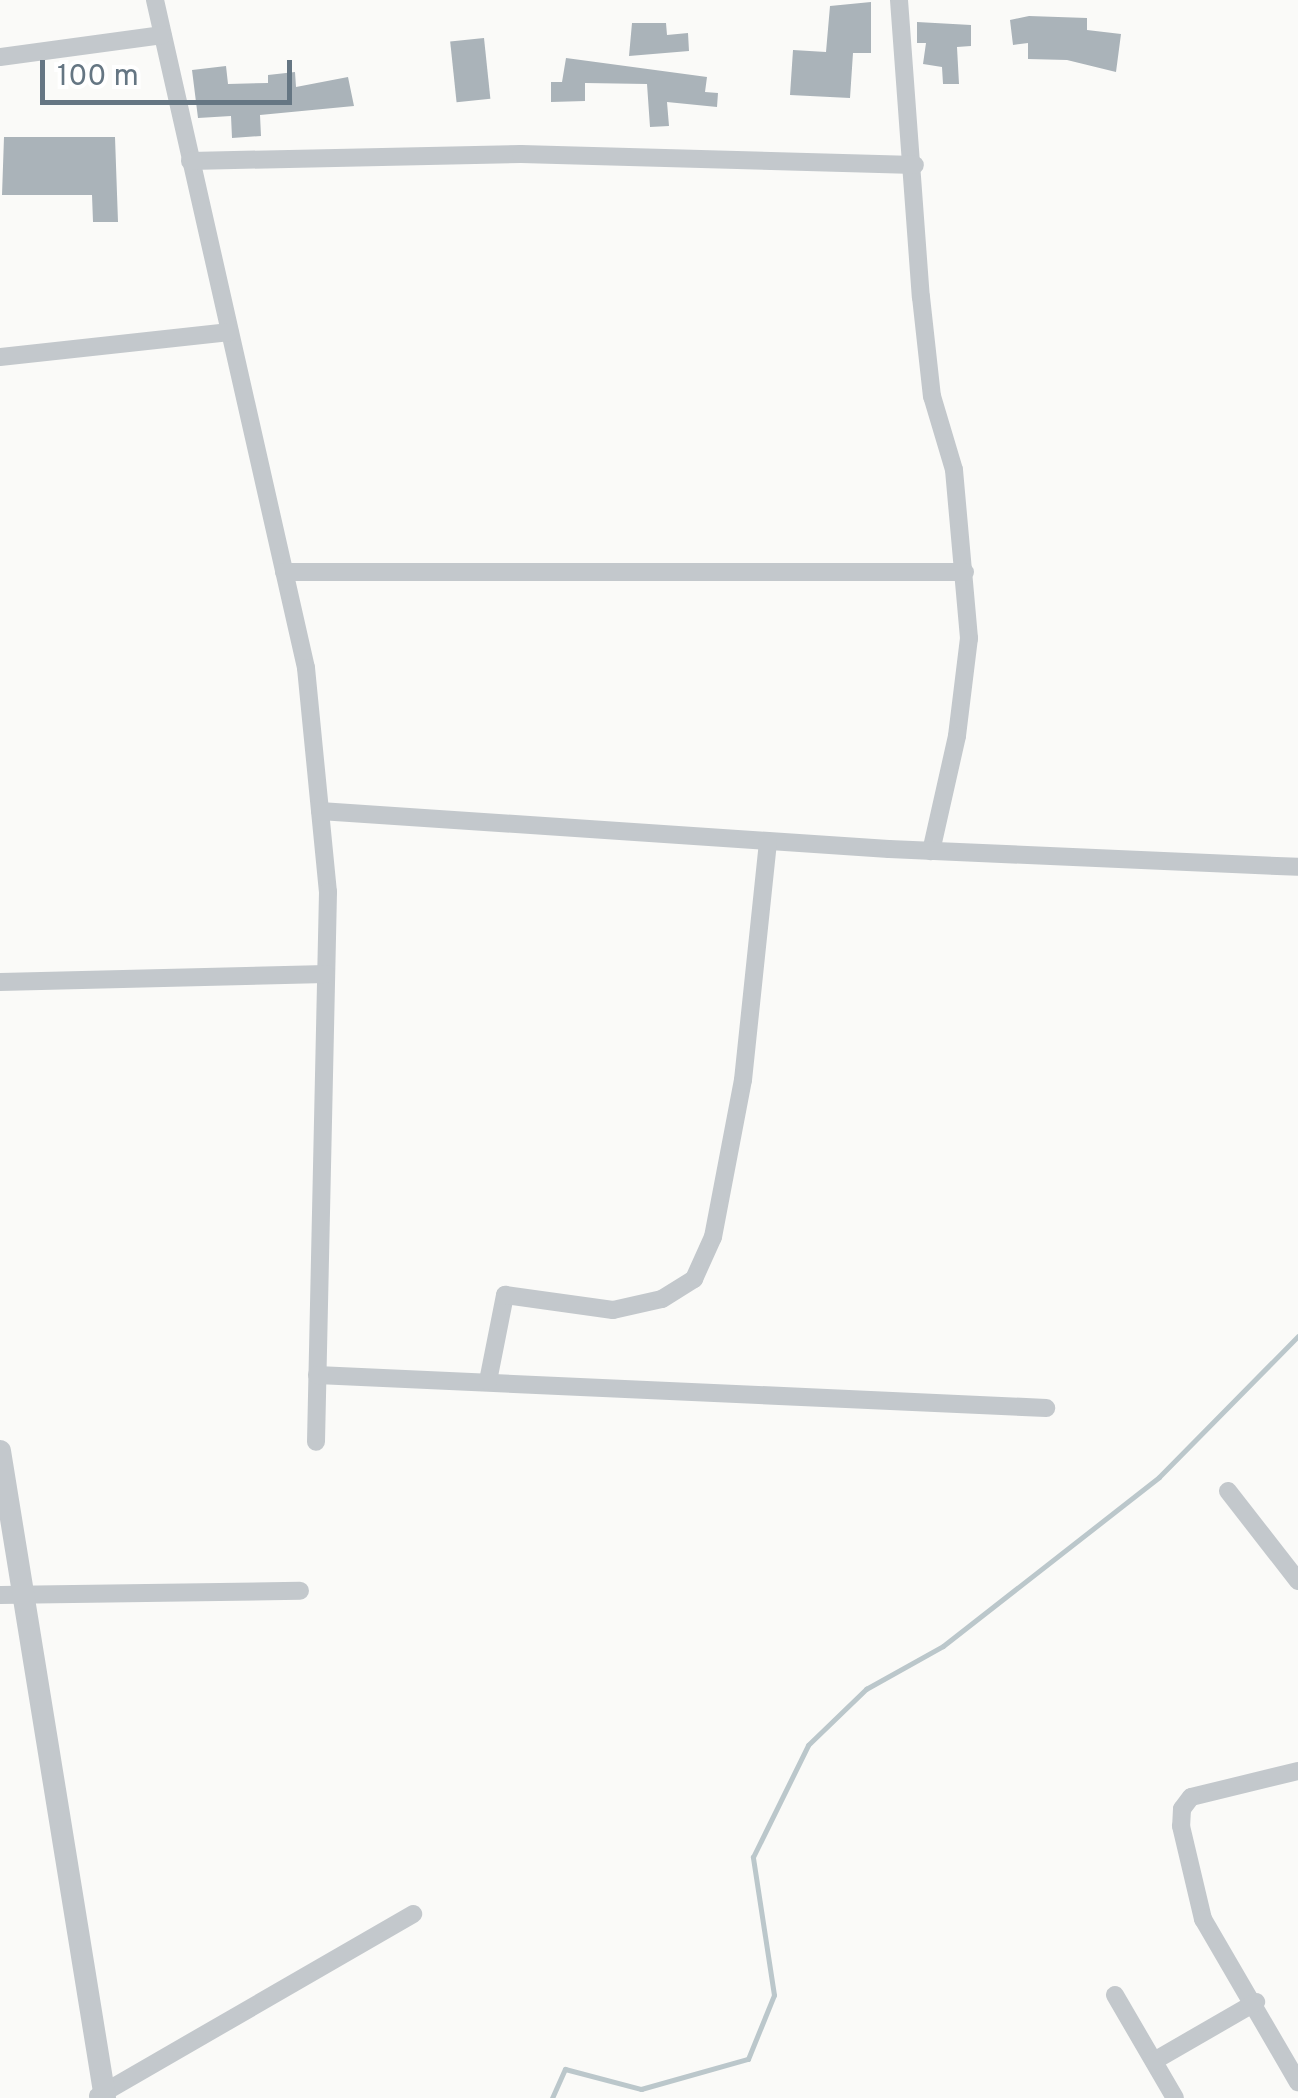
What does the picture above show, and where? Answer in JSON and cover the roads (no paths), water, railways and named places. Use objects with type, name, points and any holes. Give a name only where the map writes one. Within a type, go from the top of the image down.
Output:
[{"type":"street","points":[[156,0],[306,668],[320,812],[326,974],[316,1442]]},
{"type":"street","points":[[899,0],[932,396],[954,470],[969,638],[957,736],[930,851]]},
{"type":"street","points":[[0,57],[163,35]]},
{"type":"street","points":[[190,162],[521,154],[915,165]]},
{"type":"street","points":[[0,357],[230,332]]},
{"type":"street","points":[[284,572],[965,572]]},
{"type":"street","points":[[320,812],[930,851],[1298,867]]},
{"type":"street","points":[[488,1382],[505,1295],[612,1310],[662,1299],[694,1279],[713,1238],[742,1080],[768,841]]},
{"type":"street","points":[[0,982],[326,974]]},
{"type":"street","points":[[317,1376],[1046,1408]]},
{"type":"street","points":[[0,1450],[27,1595],[102,2096],[414,1914]]},
{"type":"street","points":[[1228,1491],[1298,1582]]},
{"type":"street","points":[[0,1595],[300,1591]]},
{"type":"street","points":[[1298,1771],[1218,1787],[1182,1809],[1204,1919],[1256,2002],[1298,2082]]},
{"type":"street","points":[[1115,1996],[1175,2098]]},
{"type":"street","points":[[1154,2061],[1256,2002]]},
{"type":"waterway","points":[[552,2098],[565,2069],[641,2089],[748,2059],[774,1995],[753,1857],[808,1745],[866,1689],[943,1646],[1159,1477],[1298,1336]]}]
